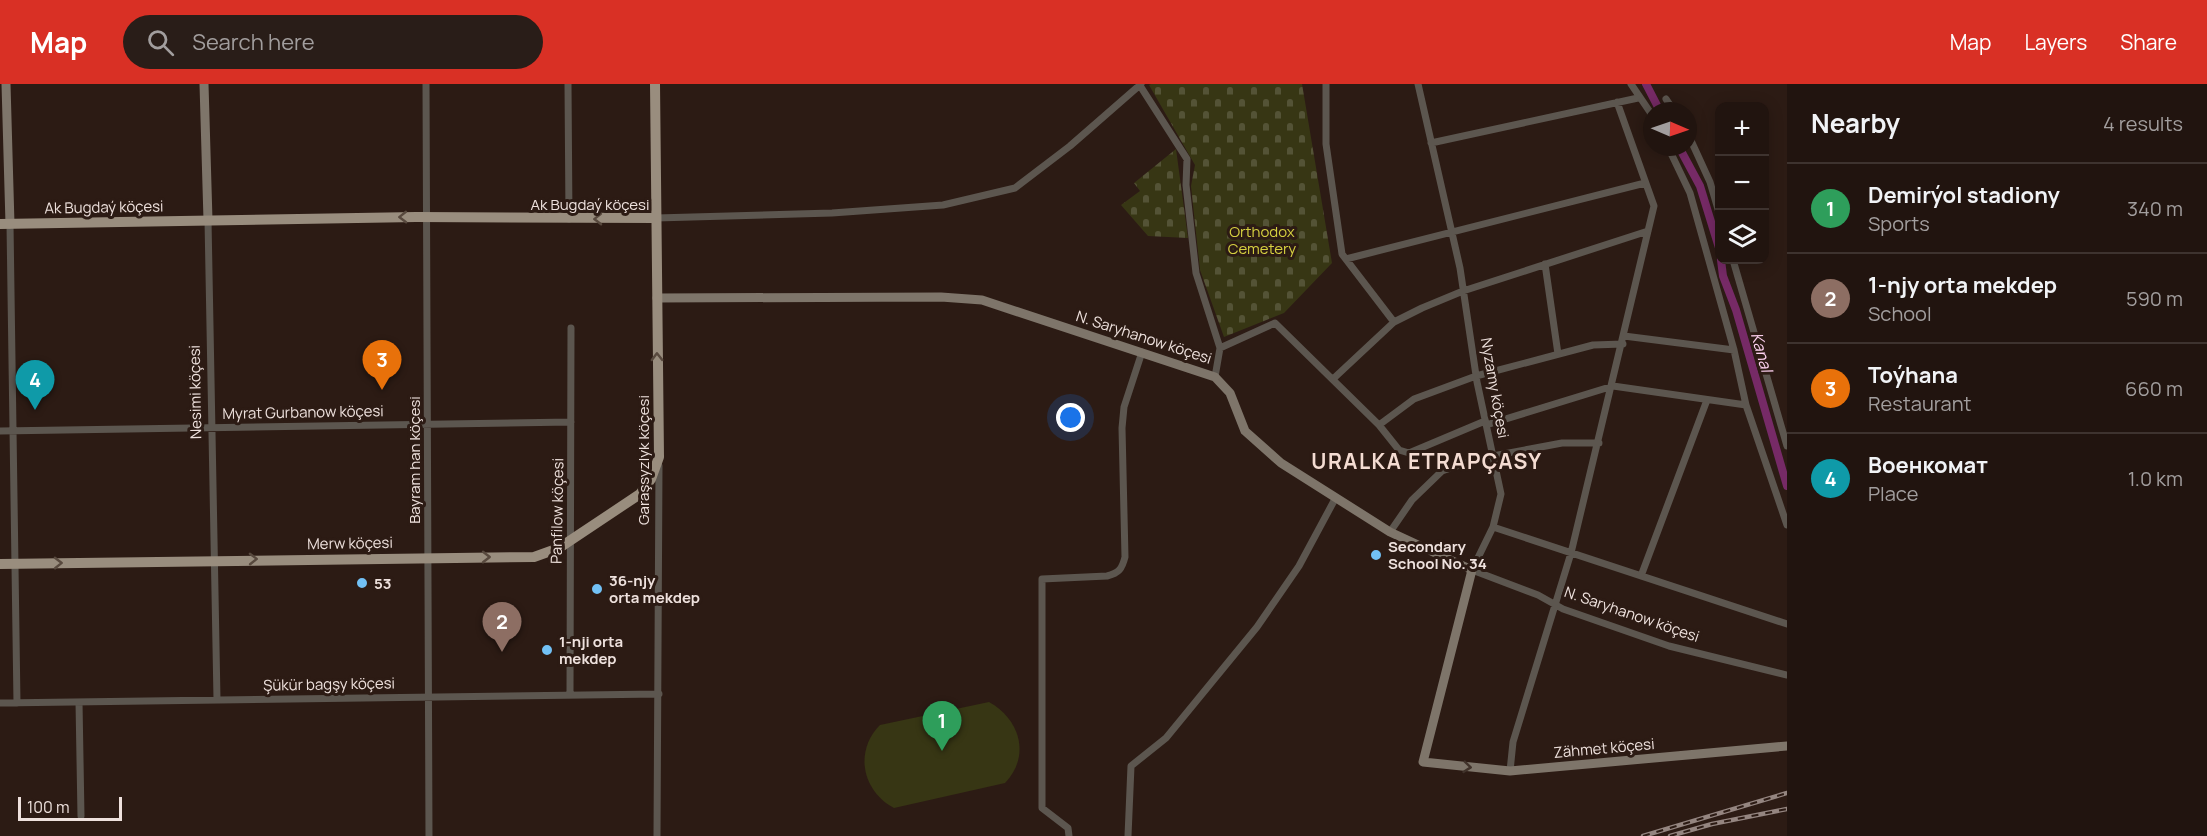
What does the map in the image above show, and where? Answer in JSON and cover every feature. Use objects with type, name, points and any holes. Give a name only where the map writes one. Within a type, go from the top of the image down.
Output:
[{"type":"main road","points":[[5,224],[6,84]]},
{"type":"main road","name":"Nesimi köçesi","points":[[204,84],[208,220]]},
{"type":"main road","name":"Garaşsyzlyk köçesi","points":[[655,84],[659,457]]},
{"type":"main road","name":"Ak Bugdaý köçesi","points":[[5,224],[427,217],[569,220],[656,218]]},
{"type":"main road","name":"N. Saryhanow köçesi","points":[[657,298],[941,297],[982,300],[1142,352],[1215,377],[1230,393],[1245,430],[1281,463],[1390,532],[1472,570]]},
{"type":"main road","name":"Merw köçesi","points":[[0,564],[534,557],[548,554],[640,494],[651,479],[659,457]]},
{"type":"main road","name":"Nyzamy köçesi","points":[[1423,762],[1472,570]]},
{"type":"main road","name":"Zähmet köçesi","points":[[1423,762],[1510,771],[1787,746]]},
{"type":"street","name":"Bayram han köçesi","points":[[426,84],[429,836]]},
{"type":"street","points":[[568,84],[569,220]]},
{"type":"street","points":[[1140,84],[1187,159],[1186,185],[1196,273],[1220,348],[1215,377]]},
{"type":"street","name":"Ak Bugdaý köçesi","points":[[656,218],[832,213],[943,205],[1015,188],[1070,146],[1140,84]]},
{"type":"street","points":[[1326,84],[1326,144],[1342,254],[1394,322]]},
{"type":"street","name":"Nyzamy köçesi","points":[[1418,84],[1452,232],[1476,376],[1501,494],[1493,527],[1472,570]]},
{"type":"street","points":[[1630,84],[1638,98]]},
{"type":"street","points":[[1431,143],[1617,102],[1638,98],[1645,102]]},
{"type":"street","points":[[1510,771],[1513,742],[1571,553],[1613,386],[1654,206],[1617,102]]},
{"type":"street","points":[[1697,154],[1710,182],[1717,210]]},
{"type":"street","points":[[1672,156],[1690,193],[1734,350],[1746,405],[1787,525]]},
{"type":"street","points":[[1346,259],[1645,183]]},
{"type":"street","name":"Nesimi köçesi","points":[[208,220],[210,427],[217,699]]},
{"type":"street","points":[[5,224],[14,431],[17,703]]},
{"type":"street","points":[[1333,379],[1394,322],[1463,291],[1648,231]]},
{"type":"street","points":[[1545,264],[1558,354]]},
{"type":"street","points":[[1734,264],[1787,446]]},
{"type":"street","points":[[1220,348],[1275,323],[1379,425],[1399,450],[1409,453],[1486,423],[1613,386],[1746,405]]},
{"type":"street","name":"Panfilow köçesi","points":[[570,694],[571,327]]},
{"type":"street","points":[[1379,425],[1414,399],[1476,376],[1593,345],[1624,340],[1734,350]]},
{"type":"street","points":[[1069,836],[1068,828],[1042,808],[1042,579],[1107,576],[1116,574],[1122,567],[1125,557],[1122,428],[1124,407],[1142,352]]},
{"type":"street","points":[[1641,576],[1707,400]]},
{"type":"street","name":"Myrat Gurbanow köçesi","points":[[0,431],[428,423],[571,423]]},
{"type":"street","points":[[1390,532],[1412,500],[1442,471],[1492,455],[1562,443],[1599,443]]},
{"type":"street","name":"Garaşsyzlyk köçesi","points":[[657,836],[659,457]]},
{"type":"street","points":[[1128,836],[1131,766],[1166,738],[1257,627],[1299,566],[1335,499]]},
{"type":"street","points":[[1493,527],[1787,624]]},
{"type":"street","name":"N. Saryhanow köçesi","points":[[1472,570],[1556,605],[1669,646],[1787,675]]},
{"type":"street","name":"Şükür bagşy köçesi","points":[[0,703],[659,694]]},
{"type":"street","points":[[79,702],[81,816]]},
{"type":"green space","name":"Orthodox Cemetery","points":[[1302,84],[1332,263],[1284,313],[1224,337],[1200,270],[1191,186],[1195,165],[1149,85]]},
{"type":"green space","points":[[1176,149],[1188,238],[1148,236],[1121,205],[1140,191],[1134,183]]},
{"type":"green space","points":[[989,702],[1008,718],[1015,728],[1018,739],[1020,750],[1018,761],[1005,783],[894,808],[875,792],[865,770],[865,758],[872,735],[880,725]]},
{"type":"waterway","name":"Kanal","points":[[1646,84],[1655,102]]},
{"type":"waterway","name":"Kanal","points":[[1684,156],[1700,186],[1715,235]]},
{"type":"waterway","name":"Kanal","points":[[1722,264],[1723,276],[1736,310],[1787,486]]},
{"type":"railway","points":[[1643,836],[1787,793]]},
{"type":"railway","points":[[1670,836],[1712,824],[1787,809]]},
{"type":"place","name":"Toýhana","points":[[382,390]]},
{"type":"place","name":"Военкомат","points":[[35,410]]},
{"type":"place","name":"Secondary School No. 34","points":[[1376,555]]},
{"type":"place","name":"53","points":[[362,583]]},
{"type":"place","name":"36-njy orta mekdep","points":[[597,589]]},
{"type":"place","name":"1-nji orta mekdep","points":[[547,650]]},
{"type":"place","name":"1-njy orta mekdep","points":[[502,652]]},
{"type":"place","name":"Demirýol stadiony","points":[[942,751]]},
{"type":"district","name":"URALKA ETRAPÇASY","points":[[1427,461]]}]
